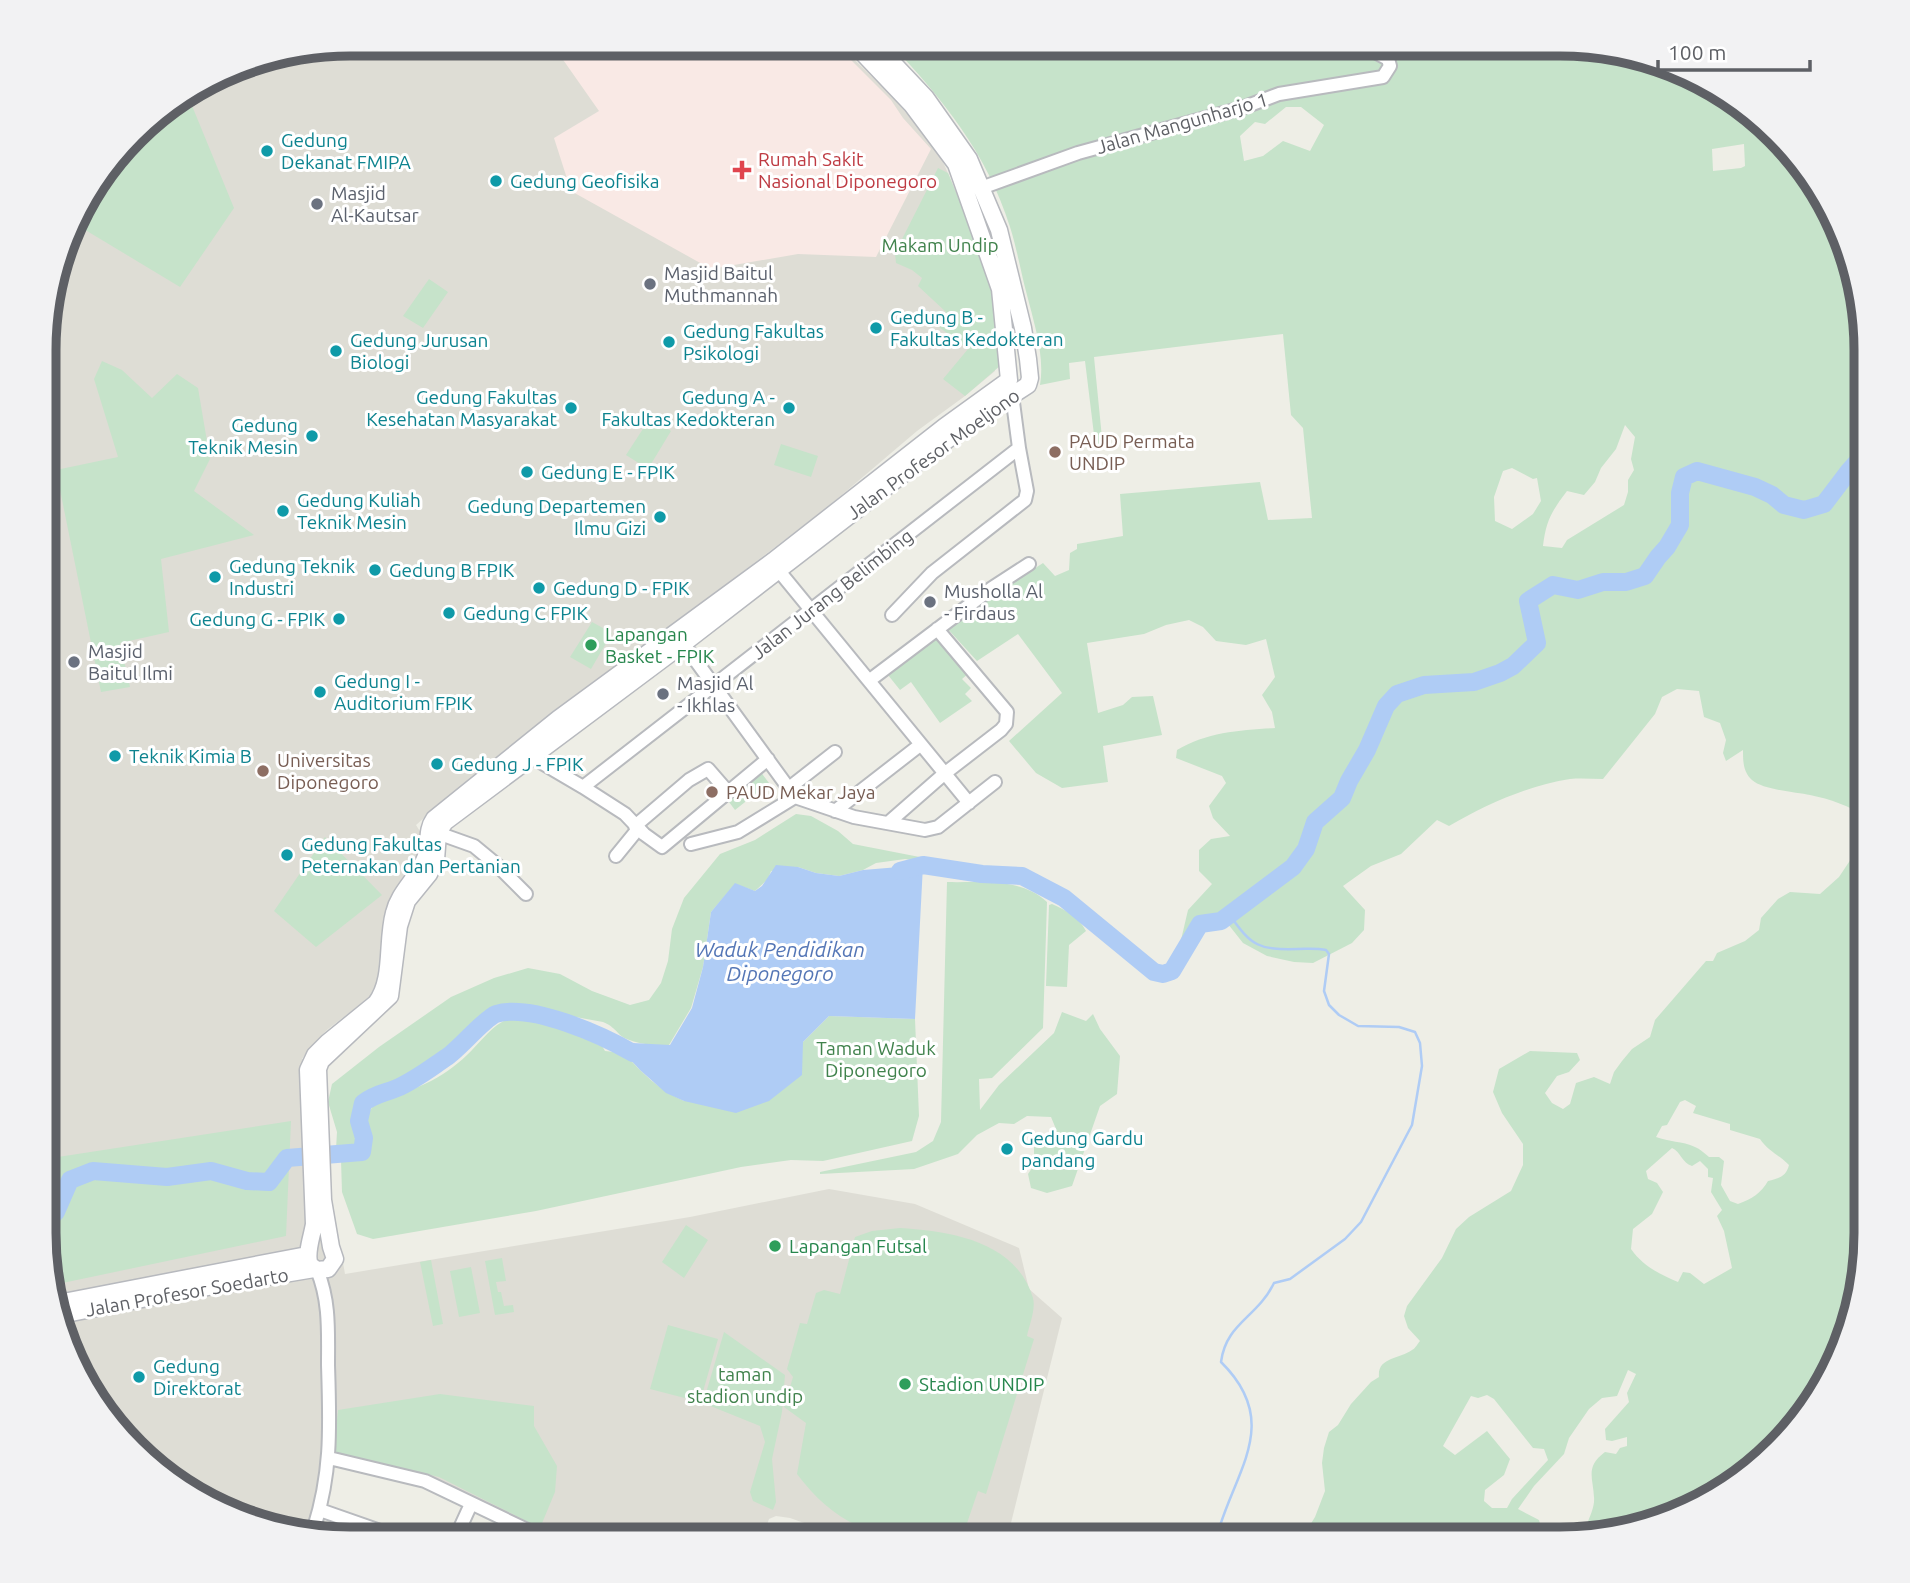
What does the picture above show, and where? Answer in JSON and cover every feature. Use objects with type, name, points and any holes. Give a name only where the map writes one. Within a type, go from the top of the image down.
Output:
[{"type":"street","points":[[865,56],[912,105],[956,164],[1000,289],[1018,448],[1027,491],[1025,500],[932,573],[892,615]]},
{"type":"street","name":"Jalan Profesor Moeljono","points":[[887,56],[938,114],[969,159],[999,230],[1028,359],[1029,382],[1026,387],[1012,387]]},
{"type":"street","name":"Jalan Mangunharjo 1","points":[[981,188],[1078,153],[1241,108],[1279,94],[1376,80],[1386,74],[1390,66],[1388,59],[1382,56]]},
{"type":"street","points":[[433,831],[776,566],[944,427],[1012,387]]},
{"type":"street","name":"Jalan Jurang Belimbing","points":[[583,787],[1018,448]]},
{"type":"street","points":[[870,680],[992,588],[1029,564]]},
{"type":"street","points":[[776,566],[969,803]]},
{"type":"street","points":[[887,823],[1001,730],[1008,718],[1007,712],[937,629]]},
{"type":"street","points":[[679,639],[792,793],[854,817],[925,830],[934,829],[995,782]]},
{"type":"street","points":[[315,1524],[329,1458],[327,1300],[317,1266],[318,1203],[313,1077],[321,1061],[390,996],[404,898],[425,857],[434,819],[558,719],[679,639]]},
{"type":"street","points":[[835,811],[920,745]]},
{"type":"street","points":[[691,844],[738,832],[792,793],[835,752]]},
{"type":"street","points":[[532,757],[625,814],[636,828],[662,847],[768,759]]},
{"type":"street","points":[[616,856],[636,828],[689,780],[708,769],[729,792]]},
{"type":"street","points":[[433,831],[474,846],[526,894]]},
{"type":"street","points":[[317,1266],[335,1259],[318,1203]]},
{"type":"street","points":[[317,1266],[320,1243],[331,1247]]},
{"type":"street","name":"Jalan Profesor Soedarto","points":[[65,1302],[317,1266]]},
{"type":"street","name":"Jalan Profesor Soedarto","points":[[68,1314],[317,1266]]},
{"type":"street","points":[[329,1458],[425,1481],[520,1527]]},
{"type":"street","points":[[460,1527],[471,1504]]},
{"type":"street","points":[[320,1510],[356,1527]]},
{"type":"shaded area","name":"Universitas Diponegoro","points":[[350,56],[851,56],[887,91],[937,148],[969,222],[995,371],[917,431],[824,510],[520,741],[416,825],[424,838],[377,988],[371,996],[328,1029],[302,1059],[320,1062],[330,1188],[345,1274],[690,1217],[829,1189],[915,1204],[1019,1248],[1029,1289],[1062,1318],[1010,1527],[816,1527],[776,1516],[769,1519],[766,1527],[531,1527],[479,1502],[356,1461],[324,1465],[308,1523],[274,1517],[238,1505],[203,1488],[156,1454],[117,1412],[86,1363],[66,1309],[62,1290],[56,1233],[56,350],[62,293],[78,238],[95,203],[117,171],[156,129],[203,95],[238,78],[274,66]]},
{"type":"shaded area","name":"Rumah Sakit Nasional Diponegoro","points":[[560,56],[847,56],[891,100],[931,149],[876,257],[798,254],[711,269],[571,191],[554,138],[599,111]]},
{"type":"green space","points":[[902,56],[1579,57],[1636,66],[1672,78],[1707,95],[1739,117],[1781,156],[1815,203],[1832,238],[1848,293],[1854,350],[1854,810],[1810,795],[1771,788],[1752,780],[1745,770],[1743,750],[1726,761],[1723,753],[1726,740],[1720,723],[1704,717],[1699,691],[1677,689],[1662,697],[1655,714],[1603,779],[1574,779],[1539,786],[1508,797],[1449,826],[1437,820],[1401,854],[1371,866],[1343,886],[1365,910],[1364,930],[1352,943],[1313,963],[1267,956],[1243,943],[1228,924],[1203,927],[1196,941],[1181,940],[1188,910],[1212,884],[1199,871],[1199,850],[1211,839],[1230,836],[1213,818],[1209,806],[1226,783],[1222,776],[1176,758],[1177,750],[1212,736],[1275,728],[1272,712],[1262,695],[1275,677],[1266,639],[1246,645],[1216,641],[1203,627],[1189,620],[1144,634],[1087,643],[1098,713],[1123,705],[1132,697],[1153,696],[1162,735],[1103,746],[1108,782],[1062,788],[1036,773],[1009,741],[1062,693],[1018,634],[977,661],[946,627],[1043,563],[1055,576],[1069,570],[1070,553],[1077,549],[1077,544],[1123,536],[1120,494],[1260,482],[1268,520],[1312,518],[1303,428],[1291,415],[1283,334],[1094,357],[1103,448],[1096,451],[1085,361],[1069,363],[1070,379],[1040,385],[1038,340],[1012,235],[989,175],[976,151],[945,107]],"holes":[[[1286,107],[1301,107],[1324,125],[1310,151],[1283,141],[1263,156],[1244,161],[1240,136],[1255,122],[1265,124]],[[1744,144],[1745,166],[1713,171],[1712,149]],[[1625,425],[1635,437],[1631,459],[1634,470],[1628,480],[1624,505],[1567,540],[1562,548],[1543,546],[1550,516],[1557,504],[1567,491],[1584,495],[1616,449]],[[1512,468],[1533,479],[1537,478],[1541,501],[1533,514],[1512,529],[1495,521],[1494,497],[1503,471]]]},
{"type":"green space","points":[[191,103],[234,208],[180,287],[82,228],[129,156],[156,129]]},
{"type":"green space","name":"Makam Undip","points":[[938,168],[948,173],[991,278],[997,315],[1001,365],[965,396],[943,379],[968,349],[935,324],[946,312],[918,286],[922,278],[896,263],[895,253]]},
{"type":"green space","points":[[429,279],[448,292],[423,328],[403,316]]},
{"type":"green space","points":[[102,361],[122,370],[152,398],[177,374],[198,388],[210,459],[194,491],[254,535],[161,559],[169,632],[120,643],[130,687],[101,692],[56,470],[118,457],[94,379]]},
{"type":"green space","points":[[650,418],[671,431],[648,469],[626,455]]},
{"type":"green space","points":[[781,444],[818,456],[811,477],[774,465]]},
{"type":"green space","name":"Lapangan Basket - FPIK","points":[[592,622],[612,633],[591,669],[570,657]]},
{"type":"green space","points":[[934,635],[941,637],[969,673],[962,679],[971,688],[965,694],[972,701],[940,723],[911,682],[900,690],[888,675]]},
{"type":"green space","points":[[760,771],[769,783],[735,810],[726,798]]},
{"type":"green space","points":[[796,814],[811,816],[838,831],[853,844],[935,860],[935,863],[905,859],[876,863],[863,870],[839,876],[798,867],[771,871],[768,879],[755,891],[735,884],[711,912],[703,967],[691,1008],[669,1045],[651,1045],[630,1040],[603,1022],[526,1008],[490,1008],[449,1050],[396,1081],[377,1087],[361,1099],[354,1127],[358,1145],[336,1149],[337,1132],[328,1102],[332,1084],[379,1047],[451,997],[494,978],[528,968],[560,974],[592,991],[630,1005],[649,1000],[661,983],[668,961],[672,929],[684,898],[720,854],[755,840]]},
{"type":"green space","points":[[325,837],[382,895],[316,947],[274,911]]},
{"type":"green space","points":[[1854,856],[1854,1233],[1851,1271],[1844,1309],[1824,1363],[1781,1427],[1739,1466],[1707,1488],[1672,1505],[1617,1521],[1579,1526],[1548,1527],[1587,1524],[1594,1504],[1592,1468],[1605,1452],[1616,1454],[1620,1448],[1627,1446],[1627,1437],[1606,1440],[1605,1429],[1629,1402],[1627,1393],[1636,1374],[1628,1370],[1617,1396],[1602,1398],[1589,1409],[1569,1438],[1564,1454],[1534,1486],[1518,1509],[1539,1520],[1541,1527],[1309,1527],[1325,1491],[1322,1463],[1329,1432],[1338,1425],[1351,1404],[1371,1382],[1379,1377],[1379,1370],[1385,1362],[1407,1353],[1420,1341],[1408,1328],[1404,1316],[1407,1306],[1442,1258],[1456,1229],[1469,1217],[1511,1191],[1523,1165],[1523,1144],[1502,1113],[1493,1092],[1499,1069],[1530,1051],[1577,1053],[1580,1060],[1569,1072],[1557,1076],[1545,1093],[1552,1103],[1563,1109],[1570,1104],[1576,1083],[1594,1077],[1610,1084],[1622,1061],[1632,1049],[1650,1037],[1655,1020],[1706,961],[1713,961],[1717,953],[1745,941],[1759,930],[1761,918],[1778,899],[1790,892],[1820,894],[1839,877]],"holes":[[[1685,1100],[1696,1106],[1693,1113],[1730,1124],[1730,1130],[1760,1139],[1789,1165],[1784,1175],[1768,1181],[1748,1200],[1738,1204],[1730,1201],[1721,1185],[1724,1161],[1719,1157],[1709,1157],[1690,1145],[1656,1137],[1662,1126],[1667,1125],[1680,1102]],[[1672,1148],[1689,1165],[1700,1161],[1708,1169],[1708,1177],[1713,1178],[1711,1192],[1722,1210],[1717,1216],[1724,1231],[1732,1268],[1704,1284],[1690,1273],[1683,1272],[1678,1282],[1664,1276],[1652,1269],[1631,1249],[1633,1229],[1652,1214],[1663,1192],[1657,1183],[1648,1179],[1646,1171]],[[1487,1395],[1494,1399],[1533,1448],[1544,1449],[1548,1460],[1507,1508],[1492,1508],[1484,1501],[1485,1490],[1504,1475],[1510,1459],[1487,1431],[1455,1455],[1443,1446],[1471,1396],[1478,1398]]]},
{"type":"green space","points":[[947,882],[1012,885],[1025,888],[1047,902],[1043,1028],[992,1078],[979,1079],[980,1110],[999,1085],[1054,1033],[1062,1012],[1086,1021],[1093,1014],[1100,1029],[1120,1056],[1117,1094],[1100,1106],[1072,1186],[1047,1193],[1031,1188],[1028,1174],[1034,1165],[1034,1142],[1056,1129],[1051,1117],[1027,1116],[1014,1124],[999,1123],[977,1135],[958,1154],[914,1169],[820,1174],[916,1152],[933,1141],[941,1122]]},
{"type":"green space","points":[[1052,904],[1076,918],[1086,931],[1069,945],[1067,987],[1046,986],[1049,905]]},
{"type":"green space","name":"Taman Waduk Diponegoro","points":[[829,1016],[915,1019],[919,1116],[912,1141],[823,1161],[791,1160],[741,1167],[536,1211],[373,1239],[357,1234],[342,1192],[341,1160],[367,1157],[370,1136],[365,1119],[377,1099],[414,1089],[437,1078],[457,1064],[502,1022],[510,1019],[536,1021],[592,1037],[605,1051],[624,1053],[651,1080],[684,1101],[803,1042]]},
{"type":"green space","points":[[291,1121],[286,1236],[61,1283],[56,1233],[56,1157]]},
{"type":"green space","points":[[686,1225],[708,1240],[684,1278],[662,1262]]},
{"type":"green space","name":"Stadion UNDIP","points":[[900,1228],[939,1232],[979,1243],[1012,1263],[1033,1298],[1033,1312],[1027,1336],[1034,1339],[986,1494],[978,1491],[966,1527],[861,1527],[823,1503],[797,1474],[806,1423],[784,1407],[793,1377],[787,1369],[800,1323],[807,1324],[816,1293],[824,1290],[840,1294],[855,1237],[872,1231]]},
{"type":"green space","points":[[502,1258],[506,1281],[496,1282],[498,1292],[501,1292],[504,1306],[513,1305],[514,1312],[495,1315],[485,1261]]},
{"type":"green space","points":[[431,1260],[443,1324],[433,1326],[420,1262]]},
{"type":"green space","points":[[471,1267],[480,1313],[459,1317],[450,1271]]},
{"type":"green space","points":[[668,1325],[718,1339],[700,1402],[650,1389]]},
{"type":"green space","name":"taman stadion undip","points":[[724,1332],[785,1375],[782,1412],[772,1459],[776,1502],[773,1510],[753,1501],[750,1492],[765,1442],[760,1426],[703,1403]]},
{"type":"green space","points":[[440,1394],[534,1406],[534,1426],[557,1466],[555,1492],[540,1527],[439,1477],[334,1452],[338,1410]]},
{"type":"water","name":"Waduk Pendidikan Diponegoro","points":[[776,865],[839,876],[863,870],[923,865],[915,1019],[829,1016],[803,1042],[802,1075],[769,1101],[736,1113],[684,1101],[666,1093],[614,1042],[670,1045],[692,1008],[703,967],[711,912],[735,883],[755,891],[762,886]]},
{"type":"waterway","points":[[900,871],[923,865],[982,874],[1022,876],[1064,898],[1154,972],[1163,974],[1172,971],[1200,924],[1221,921],[1293,867],[1306,849],[1315,822],[1342,798],[1386,706],[1397,694],[1424,685],[1474,682],[1513,666],[1537,643],[1528,601],[1553,585],[1578,590],[1603,582],[1626,582],[1645,576],[1680,525],[1680,493],[1684,477],[1697,471],[1755,487],[1772,495],[1784,505],[1804,510],[1824,504],[1854,465]]},
{"type":"waterway","points":[[1220,1527],[1242,1470],[1252,1428],[1249,1406],[1240,1385],[1221,1362],[1224,1349],[1235,1329],[1259,1305],[1274,1283],[1290,1279],[1345,1239],[1361,1222],[1412,1125],[1422,1066],[1420,1043],[1415,1032],[1399,1027],[1358,1026],[1339,1015],[1329,1005],[1324,991],[1329,954],[1326,950],[1265,947],[1244,934],[1229,914]]},
{"type":"waterway","points":[[56,1212],[70,1180],[93,1171],[167,1177],[211,1171],[247,1181],[269,1182],[287,1158],[362,1152],[364,1138],[359,1121],[363,1103],[423,1074],[452,1053],[496,1014],[511,1012],[547,1017],[585,1030],[633,1053]]},
{"type":"place","name":"Gedung Dekanat FMIPA","points":[[267,151]]},
{"type":"place","name":"Rumah Sakit Nasional Diponegoro","points":[[742,170]]},
{"type":"place","name":"Gedung Geofisika","points":[[496,181]]},
{"type":"place","name":"Masjid Al-Kautsar","points":[[317,204]]},
{"type":"place","name":"Masjid Baitul Muthmannah","points":[[650,284]]},
{"type":"place","name":"Gedung B - Fakultas Kedokteran","points":[[876,328]]},
{"type":"place","name":"Gedung Fakultas Psikologi","points":[[669,342]]},
{"type":"place","name":"Gedung Jurusan Biologi","points":[[336,351]]},
{"type":"place","name":"Gedung Fakultas Kesehatan Masyarakat","points":[[571,408]]},
{"type":"place","name":"Gedung A - Fakultas Kedokteran","points":[[789,408]]},
{"type":"place","name":"Gedung Teknik Mesin","points":[[312,436]]},
{"type":"place","name":"PAUD Permata UNDIP","points":[[1055,452]]},
{"type":"place","name":"Gedung E - FPIK","points":[[527,472]]},
{"type":"place","name":"Gedung Kuliah Teknik Mesin","points":[[283,511]]},
{"type":"place","name":"Gedung Departemen Ilmu Gizi","points":[[660,517]]},
{"type":"place","name":"Gedung B FPIK","points":[[375,570]]},
{"type":"place","name":"Gedung Teknik Industri","points":[[215,577]]},
{"type":"place","name":"Gedung D - FPIK","points":[[539,588]]},
{"type":"place","name":"Musholla Al - Firdaus","points":[[930,602]]},
{"type":"place","name":"Gedung C FPIK","points":[[449,613]]},
{"type":"place","name":"Gedung G - FPIK","points":[[339,619]]},
{"type":"place","name":"Lapangan Basket - FPIK","points":[[591,645]]},
{"type":"place","name":"Masjid Baitul Ilmi","points":[[74,662]]},
{"type":"place","name":"Gedung I - Auditorium FPIK","points":[[320,692]]},
{"type":"place","name":"Masjid Al - Ikhlas","points":[[663,694]]},
{"type":"place","name":"Teknik Kimia B","points":[[115,756]]},
{"type":"place","name":"Gedung J - FPIK","points":[[437,764]]},
{"type":"place","name":"Universitas Diponegoro","points":[[263,771]]},
{"type":"place","name":"PAUD Mekar Jaya","points":[[712,792]]},
{"type":"place","name":"Gedung Fakultas Peternakan dan Pertanian","points":[[287,855]]},
{"type":"place","name":"Gedung Gardu pandang","points":[[1007,1149]]},
{"type":"place","name":"Lapangan Futsal","points":[[775,1246]]},
{"type":"place","name":"Gedung Direktorat","points":[[139,1377]]},
{"type":"place","name":"Stadion UNDIP","points":[[905,1384]]}]
